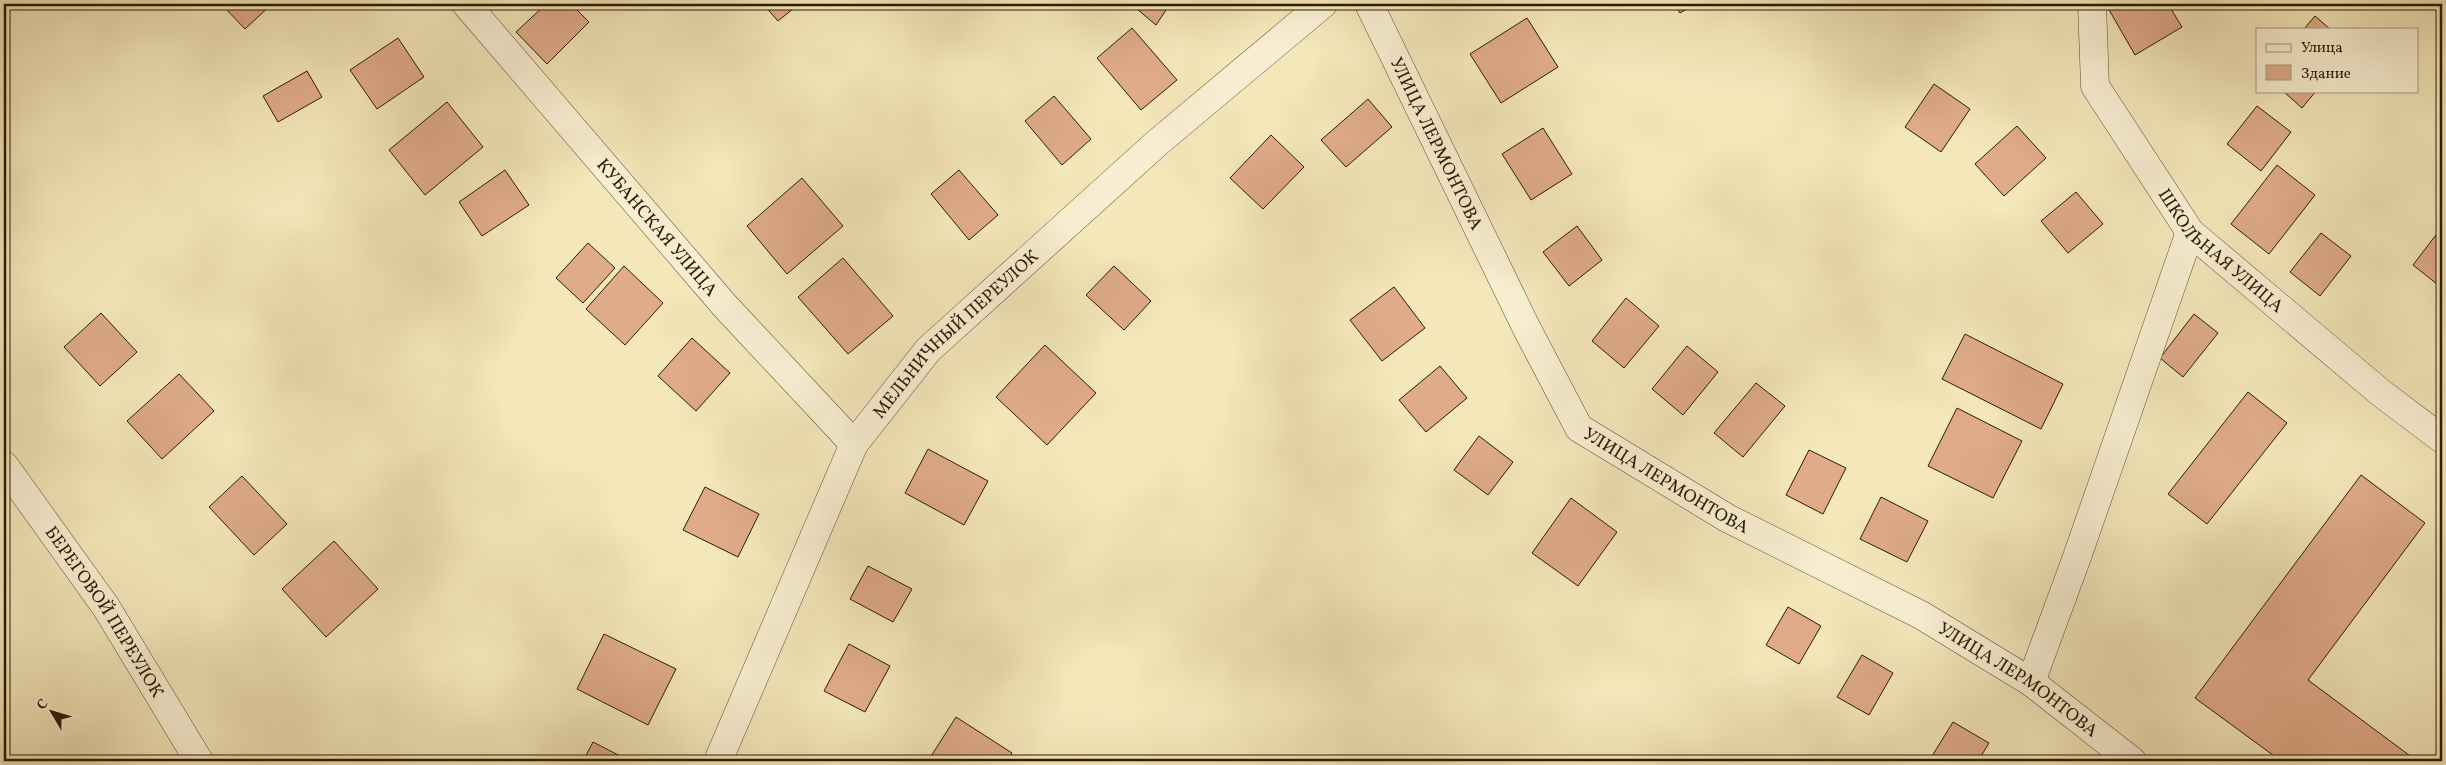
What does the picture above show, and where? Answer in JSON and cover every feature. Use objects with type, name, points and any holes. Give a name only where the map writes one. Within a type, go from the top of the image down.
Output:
[{"type":"street","name":"КУБАНСКАЯ УЛИЦА","points":[[466,4],[725,306],[854,444]]},
{"type":"street","name":"МЕЛЬНИЧНЫЙ ПЕРЕУЛОК","points":[[728,757],[854,444],[928,350],[1157,143],[1323,4]]},
{"type":"street","name":"УЛИЦА ЛЕРМОНТОВА","points":[[1369,4],[1526,327],[1579,428],[1727,518],[1921,615],[2030,682],[2132,761]]},
{"type":"street","name":"ШКОЛЬНАЯ УЛИЦА","points":[[2092,4],[2096,86],[2190,232],[2382,393],[2442,439]]},
{"type":"street","points":[[2030,682],[2077,557],[2190,232]]},
{"type":"street","name":"БЕРЕГОВОЙ ПЕРЕУЛОК","points":[[4,465],[106,607],[199,761]]},
{"type":"building","points":[[230,4],[272,4],[245,29],[225,8]]},
{"type":"building","points":[[546,4],[571,4],[589,22],[547,64],[516,32]]},
{"type":"building","points":[[763,4],[799,4],[778,21]]},
{"type":"building","points":[[1131,4],[1170,4],[1156,25]]},
{"type":"building","points":[[1674,4],[1695,4],[1680,13]]},
{"type":"building","points":[[2115,4],[2168,4],[2182,27],[2135,55],[2108,8]]},
{"type":"building","points":[[2315,16],[2329,28],[2305,28]]},
{"type":"building","points":[[1527,18],[1558,67],[1501,103],[1470,54]]},
{"type":"building","points":[[1132,28],[1177,80],[1141,110],[1097,58]]},
{"type":"building","points":[[398,38],[424,77],[377,109],[350,70]]},
{"type":"building","points":[[307,71],[322,97],[278,122],[263,96]]},
{"type":"building","points":[[1934,84],[1970,109],[1941,152],[1905,127]]},
{"type":"building","points":[[2284,92],[2315,92],[2302,108]]},
{"type":"building","points":[[1054,96],[1091,139],[1062,165],[1025,121]]},
{"type":"building","points":[[1368,99],[1392,127],[1346,167],[1321,140]]},
{"type":"building","points":[[447,102],[483,147],[425,195],[389,150]]},
{"type":"building","points":[[2257,106],[2291,132],[2261,171],[2227,144]]},
{"type":"building","points":[[2017,126],[2046,158],[2004,196],[1975,164]]},
{"type":"building","points":[[1543,128],[1572,174],[1531,200],[1502,154]]},
{"type":"building","points":[[1271,135],[1304,167],[1263,209],[1230,178]]},
{"type":"building","points":[[2277,165],[2315,195],[2269,254],[2231,224]]},
{"type":"building","points":[[505,170],[529,205],[482,236],[459,202]]},
{"type":"building","points":[[959,170],[998,215],[969,240],[931,194]]},
{"type":"building","points":[[802,178],[843,226],[787,274],[747,226]]},
{"type":"building","points":[[2076,192],[2103,224],[2068,253],[2041,221]]},
{"type":"building","points":[[1577,226],[1602,260],[1569,286],[1543,252]]},
{"type":"building","points":[[2442,227],[2442,288],[2413,265]]},
{"type":"building","points":[[2321,233],[2351,256],[2320,296],[2290,272]]},
{"type":"building","points":[[588,243],[615,268],[583,303],[556,278]]},
{"type":"building","points":[[843,258],[893,316],[848,354],[798,297]]},
{"type":"building","points":[[624,266],[663,303],[625,345],[586,309]]},
{"type":"building","points":[[1114,266],[1151,301],[1124,330],[1086,295]]},
{"type":"building","points":[[1394,287],[1425,328],[1382,361],[1350,320]]},
{"type":"building","points":[[1626,298],[1659,326],[1624,368],[1592,341]]},
{"type":"building","points":[[101,313],[137,352],[100,386],[64,347]]},
{"type":"building","points":[[2194,314],[2218,333],[2183,377],[2160,358]]},
{"type":"building","points":[[1965,334],[2063,384],[2041,429],[1942,379]]},
{"type":"building","points":[[692,338],[730,373],[696,411],[658,376]]},
{"type":"building","points":[[1045,345],[1096,393],[1047,445],[996,397]]},
{"type":"building","points":[[1687,346],[1718,372],[1683,415],[1652,389]]},
{"type":"building","points":[[1440,366],[1467,398],[1426,432],[1399,400]]},
{"type":"building","points":[[179,374],[214,411],[162,459],[127,421]]},
{"type":"building","points":[[1756,383],[1785,406],[1743,457],[1714,433]]},
{"type":"building","points":[[2248,392],[2287,423],[2207,524],[2168,494]]},
{"type":"building","points":[[1957,408],[2022,441],[1993,498],[1928,466]]},
{"type":"building","points":[[1479,436],[1513,462],[1488,495],[1454,470]]},
{"type":"building","points":[[928,449],[988,481],[964,525],[905,493]]},
{"type":"building","points":[[1809,450],[1846,468],[1823,514],[1786,495]]},
{"type":"building","points":[[2361,475],[2425,523],[2308,680],[2417,761],[2281,761],[2195,698]]},
{"type":"building","points":[[242,476],[287,524],[254,555],[209,507]]},
{"type":"building","points":[[705,487],[759,514],[738,557],[683,530]]},
{"type":"building","points":[[1881,497],[1928,521],[1907,562],[1860,539]]},
{"type":"building","points":[[1571,498],[1617,532],[1578,586],[1532,553]]},
{"type":"building","points":[[334,541],[378,589],[326,637],[282,589]]},
{"type":"building","points":[[868,566],[912,589],[893,622],[850,599]]},
{"type":"building","points":[[1788,607],[1821,626],[1799,664],[1766,645]]},
{"type":"building","points":[[604,634],[676,669],[648,725],[577,689]]},
{"type":"building","points":[[849,644],[890,666],[865,712],[824,691]]},
{"type":"building","points":[[1862,655],[1893,673],[1869,715],[1837,697]]},
{"type":"building","points":[[956,717],[1012,753],[1006,761],[928,761]]},
{"type":"building","points":[[1953,722],[1989,743],[1978,761],[1929,761]]},
{"type":"building","points":[[593,742],[630,761],[583,761]]}]
